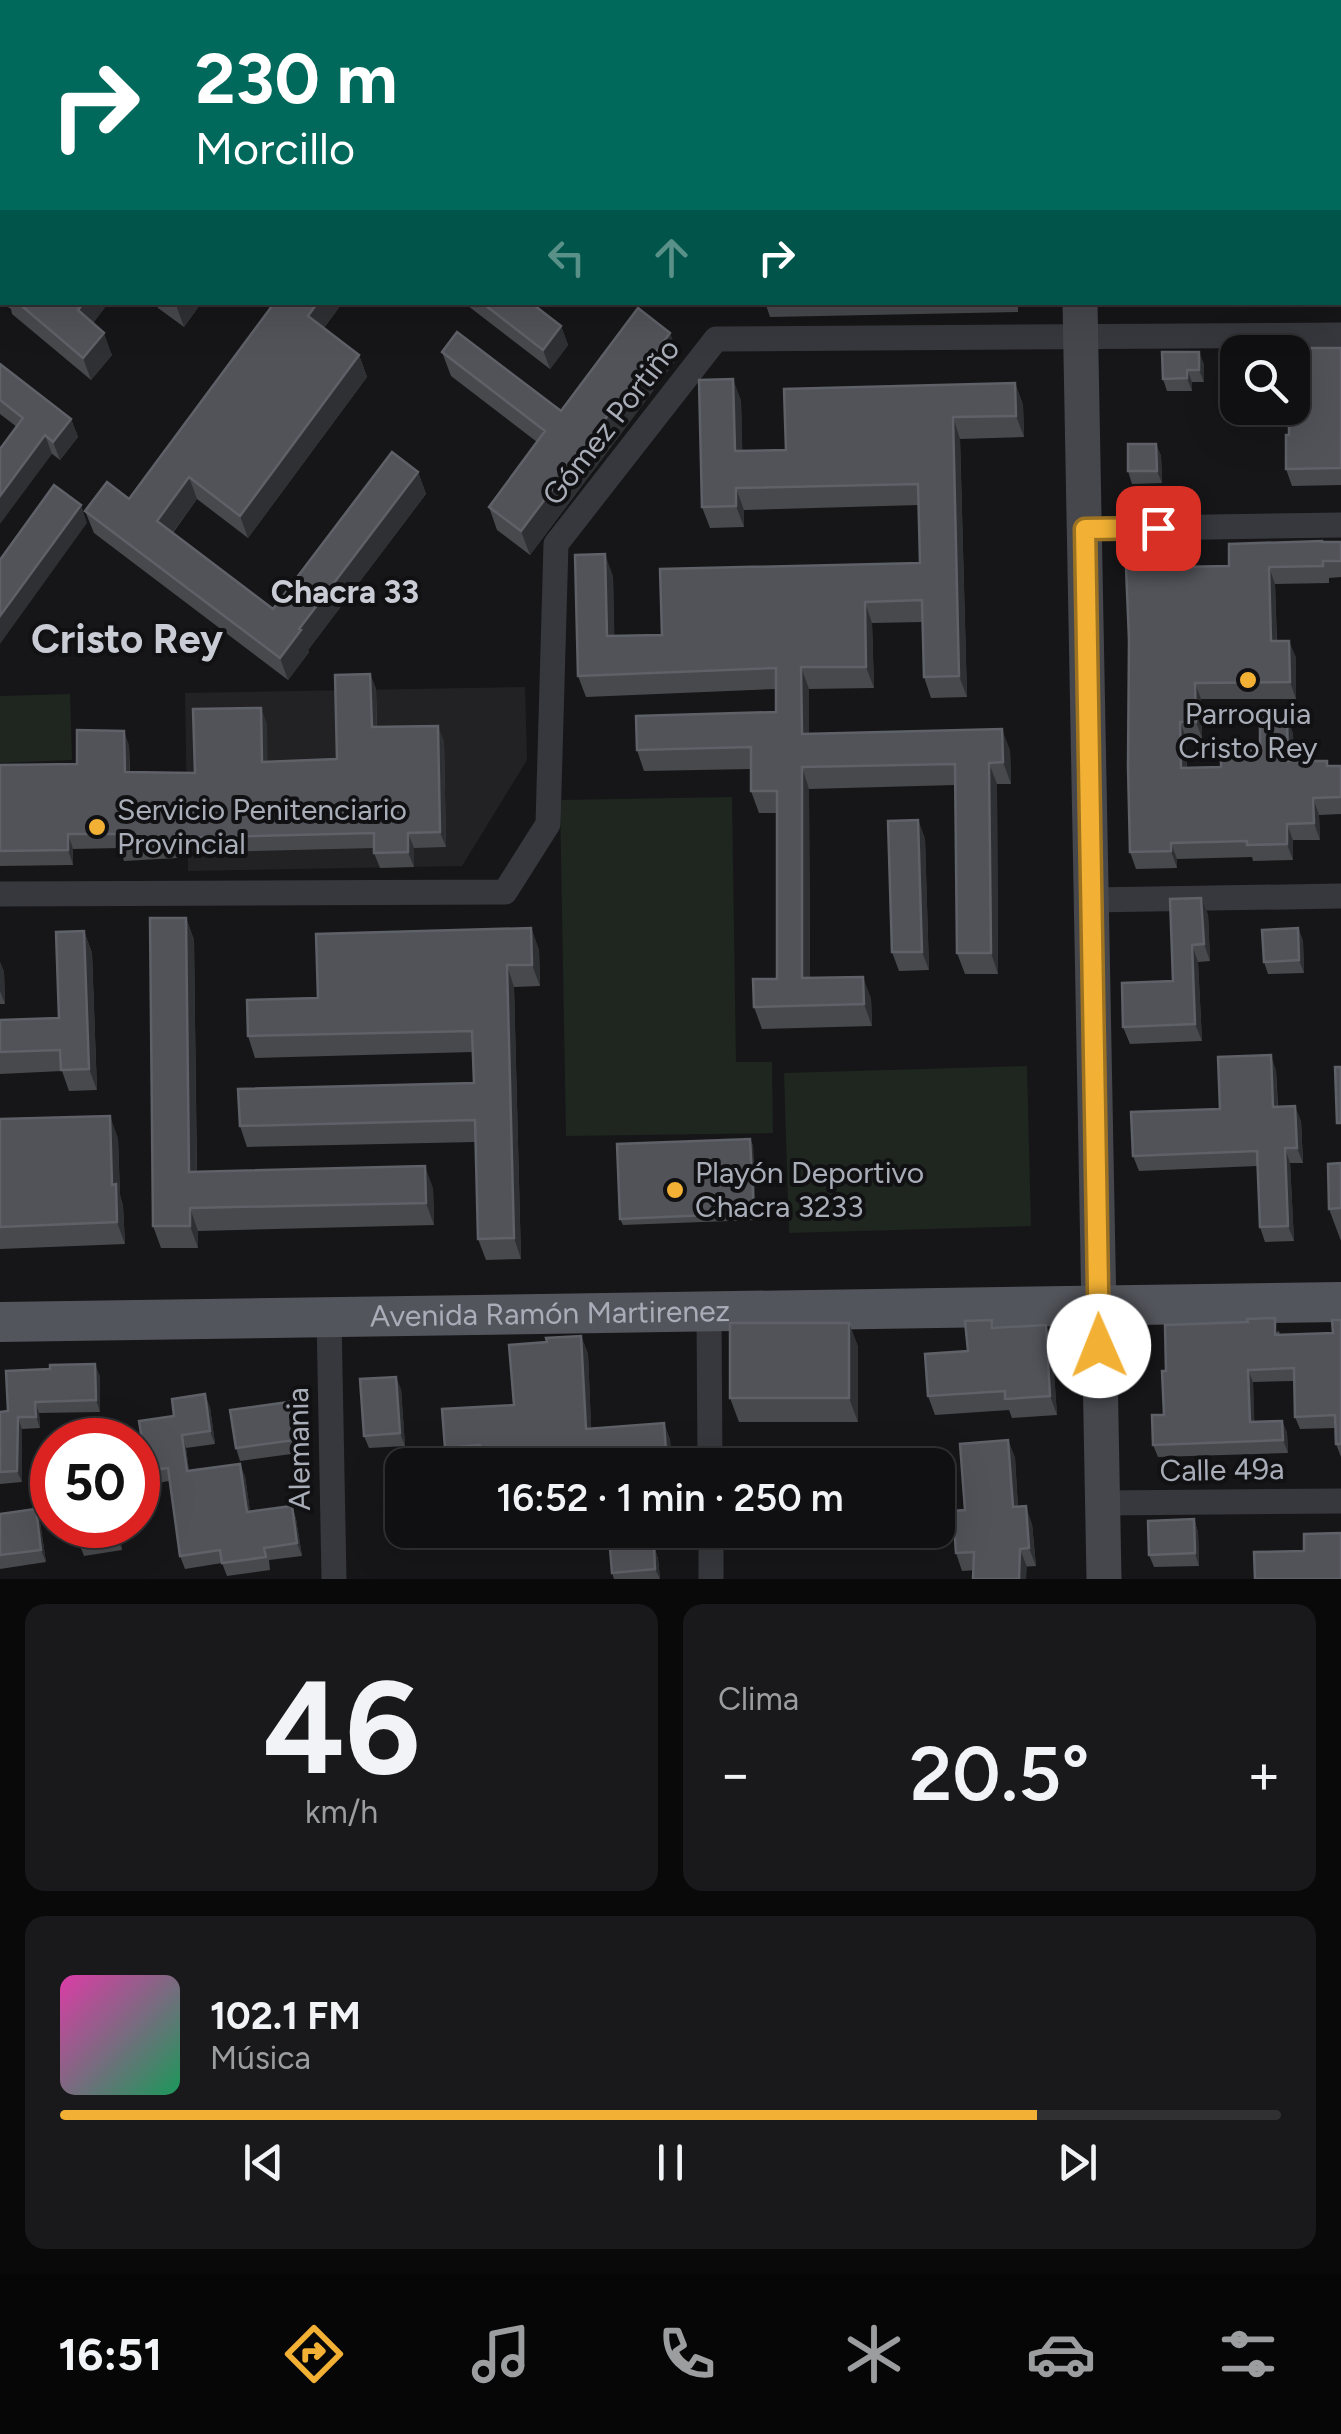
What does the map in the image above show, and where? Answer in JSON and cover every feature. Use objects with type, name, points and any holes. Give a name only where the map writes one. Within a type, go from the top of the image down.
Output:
[{"type":"main road","points":[[1081,319],[1104,1579]]},
{"type":"main road","name":"Avenida Ramón Martirenez","points":[[0,1322],[1341,1302]]},
{"type":"street","name":"Gómez Portiño","points":[[0,894],[505,892],[548,824],[556,544],[716,339],[1081,319],[1341,334]]},
{"type":"street","points":[[1085,529],[1341,525]]},
{"type":"street","points":[[1091,900],[1341,896]]},
{"type":"street","points":[[709,1312],[710,1448]]},
{"type":"street","name":"Alemania","points":[[329,1318],[334,1579]]},
{"type":"street","name":"Calle 49a","points":[[1103,1504],[1341,1501]]},
{"type":"street","points":[[710,1548],[711,1579]]},
{"type":"shaded area","points":[[525,687],[527,760],[462,866],[188,871],[185,693]]},
{"type":"shaded area","points":[[70,694],[72,760],[0,763],[0,696]]},
{"type":"shaded area","points":[[732,797],[736,1062],[772,1062],[773,1133],[566,1136],[560,800]]},
{"type":"shaded area","points":[[1027,1066],[1031,1226],[789,1233],[784,1073]]},
{"type":"building","points":[[21,305],[82,305],[78,310],[104,333],[83,358]]},
{"type":"building","points":[[273,305],[316,305],[308,316],[359,355],[240,516],[189,477],[157,521],[273,609],[392,452],[418,472],[280,658],[85,511],[107,482],[129,499]]},
{"type":"building","points":[[485,305],[534,305],[561,326],[543,350]]},
{"type":"building","points":[[638,308],[670,333],[521,531],[489,507],[545,431],[442,352],[457,332],[561,411]]},
{"type":"building","points":[[1310,348],[1341,348],[1341,468],[1286,469],[1289,425],[1310,425]]},
{"type":"building","points":[[1162,352],[1199,352],[1199,370],[1187,370],[1187,378],[1163,379]]},
{"type":"building","points":[[0,364],[71,419],[53,442],[45,435],[0,496],[0,449],[23,418],[0,400]]},
{"type":"building","points":[[733,379],[735,451],[786,450],[784,389],[1015,383],[1016,416],[953,417],[959,676],[924,677],[922,600],[865,602],[866,667],[801,667],[802,734],[1002,729],[1003,762],[989,763],[991,953],[957,953],[955,764],[802,767],[802,978],[863,977],[864,1004],[754,1007],[753,979],[777,979],[777,791],[751,791],[751,747],[637,750],[636,716],[776,712],[776,668],[578,676],[575,555],[605,554],[607,636],[662,635],[660,569],[920,563],[918,484],[736,488],[736,506],[702,507],[699,380]]},
{"type":"building","points":[[1128,444],[1156,444],[1157,471],[1128,471]]},
{"type":"building","points":[[54,485],[81,505],[0,616],[0,560]]},
{"type":"building","points":[[1341,542],[1341,561],[1323,561],[1323,566],[1269,567],[1271,641],[1289,641],[1290,682],[1195,683],[1196,722],[1180,722],[1181,768],[1221,767],[1221,746],[1260,745],[1260,718],[1287,718],[1288,761],[1327,761],[1327,766],[1341,766],[1341,797],[1313,798],[1314,823],[1287,824],[1287,844],[1171,843],[1171,851],[1130,852],[1126,567],[1155,567],[1155,550],[1175,550],[1175,567],[1229,566],[1229,544]]},
{"type":"building","points":[[370,674],[372,727],[438,726],[440,832],[408,833],[408,852],[374,853],[374,833],[172,838],[172,844],[119,846],[118,834],[68,834],[68,850],[0,851],[0,765],[77,764],[77,730],[124,731],[125,772],[195,773],[193,709],[261,708],[262,762],[337,759],[335,675]]},
{"type":"building","points":[[918,820],[922,952],[892,952],[888,821]]},
{"type":"building","points":[[1201,898],[1204,944],[1192,945],[1195,1024],[1123,1027],[1122,983],[1173,981],[1170,899]]},
{"type":"building","points":[[150,918],[186,918],[189,1172],[425,1166],[426,1203],[190,1208],[190,1226],[153,1226]]},
{"type":"building","points":[[531,928],[532,965],[507,965],[514,1238],[478,1239],[475,1120],[240,1126],[238,1089],[474,1083],[472,1031],[248,1036],[247,1000],[318,998],[316,934]]},
{"type":"building","points":[[1298,928],[1299,960],[1264,962],[1262,930]]},
{"type":"building","points":[[84,931],[89,1069],[61,1070],[60,1050],[0,1052],[0,1020],[59,1018],[56,932]]},
{"type":"building","points":[[1271,1055],[1273,1107],[1295,1106],[1297,1148],[1285,1148],[1288,1226],[1260,1227],[1257,1151],[1133,1156],[1131,1112],[1220,1109],[1218,1057]]},
{"type":"building","points":[[1335,1067],[1341,1067],[1341,1123],[1337,1123]]},
{"type":"building","points":[[110,1116],[117,1222],[0,1227],[0,1119]]},
{"type":"building","points":[[750,1139],[754,1213],[620,1219],[617,1144]]},
{"type":"building","points":[[1341,1163],[1341,1208],[1329,1209],[1328,1164]]},
{"type":"building","points":[[1275,1318],[1275,1335],[1333,1333],[1332,1320],[1341,1320],[1341,1444],[1336,1444],[1335,1415],[1295,1417],[1294,1368],[1248,1370],[1250,1422],[1282,1421],[1283,1440],[1153,1445],[1152,1415],[1164,1415],[1165,1325]]},
{"type":"building","points":[[992,1320],[992,1328],[1046,1325],[1050,1396],[1005,1399],[1005,1391],[928,1396],[925,1354],[968,1351],[965,1321]]},
{"type":"building","points":[[730,1323],[849,1323],[849,1398],[730,1398]]},
{"type":"building","points":[[581,1336],[586,1429],[664,1423],[666,1448],[445,1448],[442,1409],[514,1405],[509,1345],[547,1342],[546,1338]]},
{"type":"building","points":[[95,1364],[96,1400],[35,1402],[36,1417],[18,1417],[17,1471],[0,1472],[0,1412],[8,1411],[6,1371]]},
{"type":"building","points":[[396,1377],[400,1433],[364,1436],[360,1379]]},
{"type":"building","points":[[205,1394],[210,1431],[182,1435],[187,1471],[240,1464],[247,1512],[292,1506],[297,1543],[264,1548],[266,1557],[222,1563],[220,1550],[180,1556],[168,1468],[160,1469],[160,1418],[174,1416],[172,1399]]},
{"type":"building","points":[[289,1402],[295,1440],[236,1448],[230,1410]]},
{"type":"building","points":[[1008,1440],[1013,1507],[1026,1506],[1029,1548],[1020,1549],[1019,1579],[973,1579],[974,1552],[956,1553],[955,1511],[965,1510],[960,1444]]},
{"type":"building","points":[[30,1510],[30,1548],[41,1550],[0,1555],[0,1514]]},
{"type":"building","points":[[1194,1519],[1195,1553],[1149,1555],[1148,1521]]},
{"type":"building","points":[[1341,1533],[1341,1579],[1255,1579],[1254,1552],[1304,1551],[1304,1534]]},
{"type":"building","points":[[654,1548],[655,1569],[612,1573],[610,1549]]},
{"type":"place","name":"Parroquia Cristo Rey","points":[[1248,680]]},
{"type":"place","name":"Servicio Penitenciario Provincial","points":[[97,827]]},
{"type":"place","name":"Playón Deportivo Chacra 3233","points":[[675,1190]]},
{"type":"district","name":"Chacra 33","points":[[345,592]]},
{"type":"district","name":"Cristo Rey","points":[[127,639]]},
{"type":"route","points":[[1099,1346],[1085,529],[1158,528]]}]
